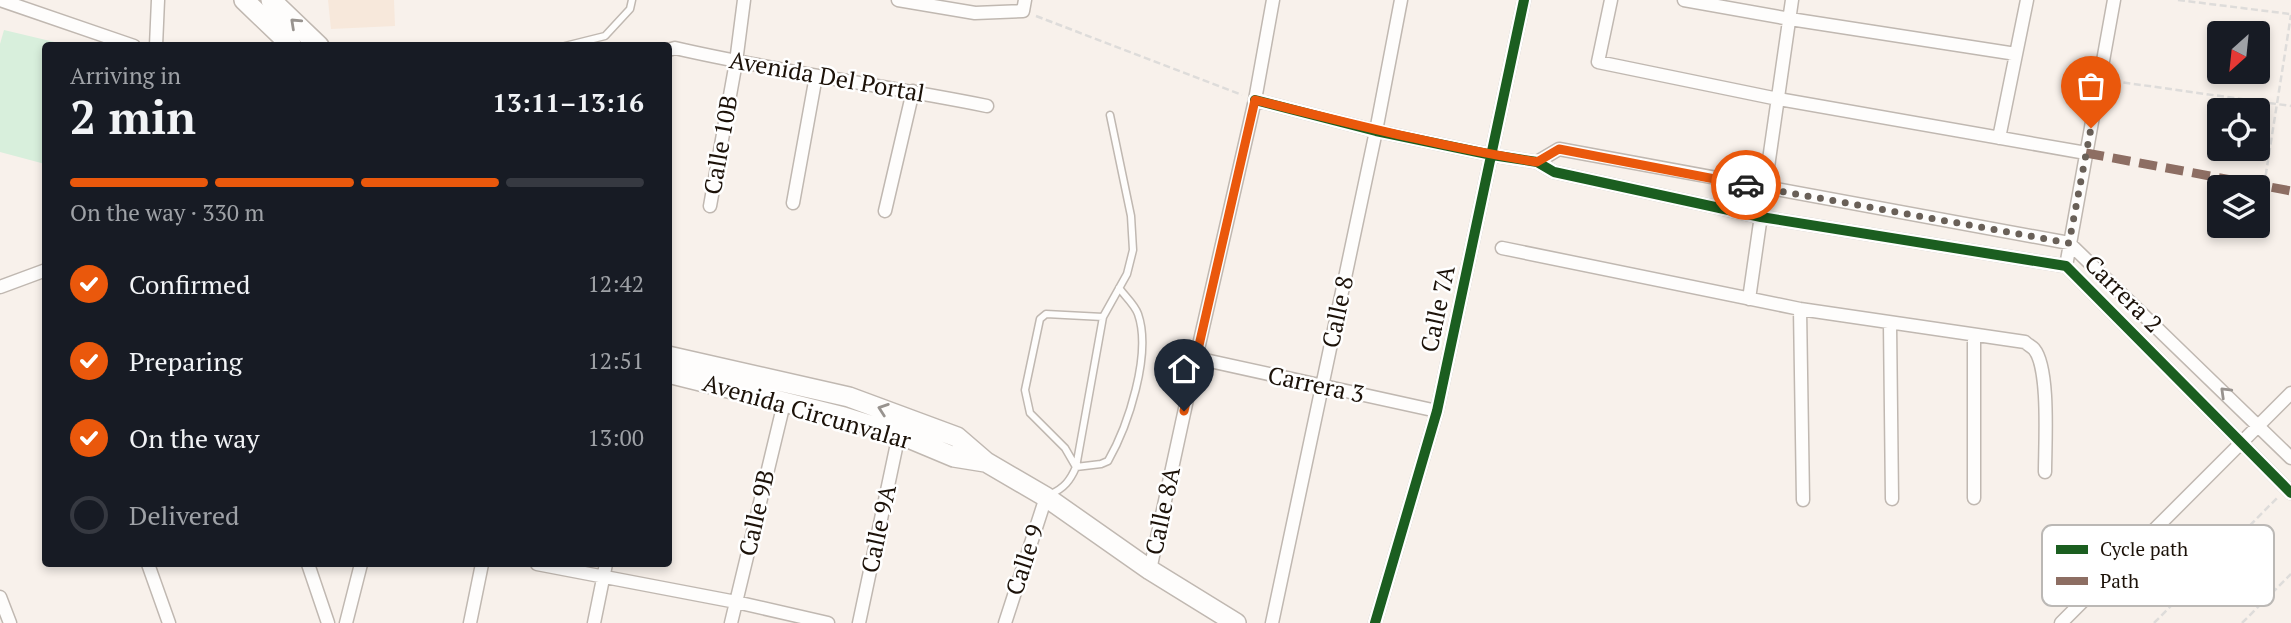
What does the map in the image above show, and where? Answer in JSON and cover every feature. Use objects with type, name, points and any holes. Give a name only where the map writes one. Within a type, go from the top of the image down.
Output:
[{"type":"main road","points":[[244,0],[288,42]]},
{"type":"main road","points":[[271,0],[315,42]]},
{"type":"main road","name":"Avenida Circunvalar","points":[[672,357],[849,397],[957,437],[986,462],[1046,497],[1150,570],[1236,623]]},
{"type":"main road","name":"Avenida Circunvalar","points":[[672,374],[844,417],[899,434],[954,457],[986,462]]},
{"type":"street","points":[[0,0],[122,42]]},
{"type":"street","points":[[156,42],[158,0]]},
{"type":"street","name":"Calle 10B","points":[[710,206],[736,62],[744,0]]},
{"type":"street","points":[[898,0],[975,13],[1024,6]]},
{"type":"street","name":"Calle 8A","points":[[1150,570],[1255,100],[1271,0]]},
{"type":"street","name":"Calle 8","points":[[1272,623],[1401,0]]},
{"type":"street","name":"Calle 7A","points":[[1375,623],[1437,411],[1524,0]]},
{"type":"street","points":[[1611,0],[1598,62],[1778,99],[2086,153]]},
{"type":"street","points":[[1684,0],[2016,54]]},
{"type":"street","points":[[1749,299],[1793,0]]},
{"type":"street","points":[[1999,138],[2026,0]]},
{"type":"street","points":[[2066,266],[2114,0]]},
{"type":"street","name":"Avenida Del Portal","points":[[672,49],[987,106]]},
{"type":"street","points":[[793,203],[816,76]]},
{"type":"street","points":[[885,211],[913,91]]},
{"type":"street","name":"Carrera 2","points":[[1255,100],[1376,131],[1537,162],[1554,173],[1761,217],[2066,266],[2289,491]]},
{"type":"street","name":"Carrera 2","points":[[1537,162],[1559,149],[2069,243]]},
{"type":"street","points":[[2069,243],[2260,425],[2291,458]]},
{"type":"street","points":[[1502,247],[1800,309],[2025,342],[2034,349],[2039,358],[2045,401],[2045,472]]},
{"type":"street","points":[[0,287],[42,271]]},
{"type":"street","points":[[1800,309],[1803,500]]},
{"type":"street","points":[[1890,324],[1892,499]]},
{"type":"street","points":[[1973,498],[1974,335]]},
{"type":"street","name":"Carrera 3","points":[[1196,358],[1437,411]]},
{"type":"street","points":[[2162,525],[2291,393]]},
{"type":"street","name":"Calle 9B","points":[[732,623],[783,403]]},
{"type":"street","name":"Calle 9A","points":[[859,623],[899,434]]},
{"type":"street","name":"Calle 9","points":[[1004,623],[1046,497]]},
{"type":"street","points":[[149,567],[169,623]]},
{"type":"street","points":[[309,567],[328,623]]},
{"type":"street","points":[[346,623],[360,567]]},
{"type":"street","points":[[470,623],[481,567]]},
{"type":"street","points":[[552,567],[736,602],[828,623]]},
{"type":"street","points":[[594,623],[605,567]]},
{"type":"street","points":[[0,597],[10,623]]},
{"type":"street","points":[[2065,621],[2080,606]]},
{"type":"lane","points":[[581,42],[605,36],[630,9],[632,0]]},
{"type":"lane","points":[[1046,497],[1071,480],[1076,467],[1103,317],[1127,274],[1133,250],[1131,216],[1110,116]]},
{"type":"lane","points":[[1076,467],[1108,461],[1127,419],[1133,397],[1143,335],[1138,312],[1119,288]]},
{"type":"lane","points":[[1076,467],[1065,448],[1030,413],[1025,390],[1040,319],[1046,314],[1103,317]]},
{"type":"path","points":[[2178,0],[2291,15],[2265,175]]},
{"type":"path","points":[[1024,6],[1255,100]]},
{"type":"path","points":[[2100,79],[2291,106]]},
{"type":"path","points":[[2254,525],[2289,491]]},
{"type":"path","points":[[2274,591],[2291,574]]},
{"type":"path","points":[[2154,623],[2171,606]]},
{"type":"path","points":[[2242,623],[2259,606]]},
{"type":"shaded area","points":[[328,0],[394,0],[395,26],[331,29]]},
{"type":"green space","points":[[4,30],[54,42],[42,42],[42,163],[0,152],[0,44]]},
{"type":"marked path","points":[[2086,153],[2291,191]]},
{"type":"cycle path","points":[[1375,623],[1437,411],[1524,0]]},
{"type":"cycle path","points":[[1255,100],[1376,131],[1537,162],[1554,172],[1761,217],[2066,266],[2291,493]]},
{"type":"way so far","points":[[1746,185],[2069,243],[2091,128]]},
{"type":"route","points":[[1184,411],[1255,100],[1376,131],[1492,155],[1537,162],[1559,149],[1746,185]]}]
